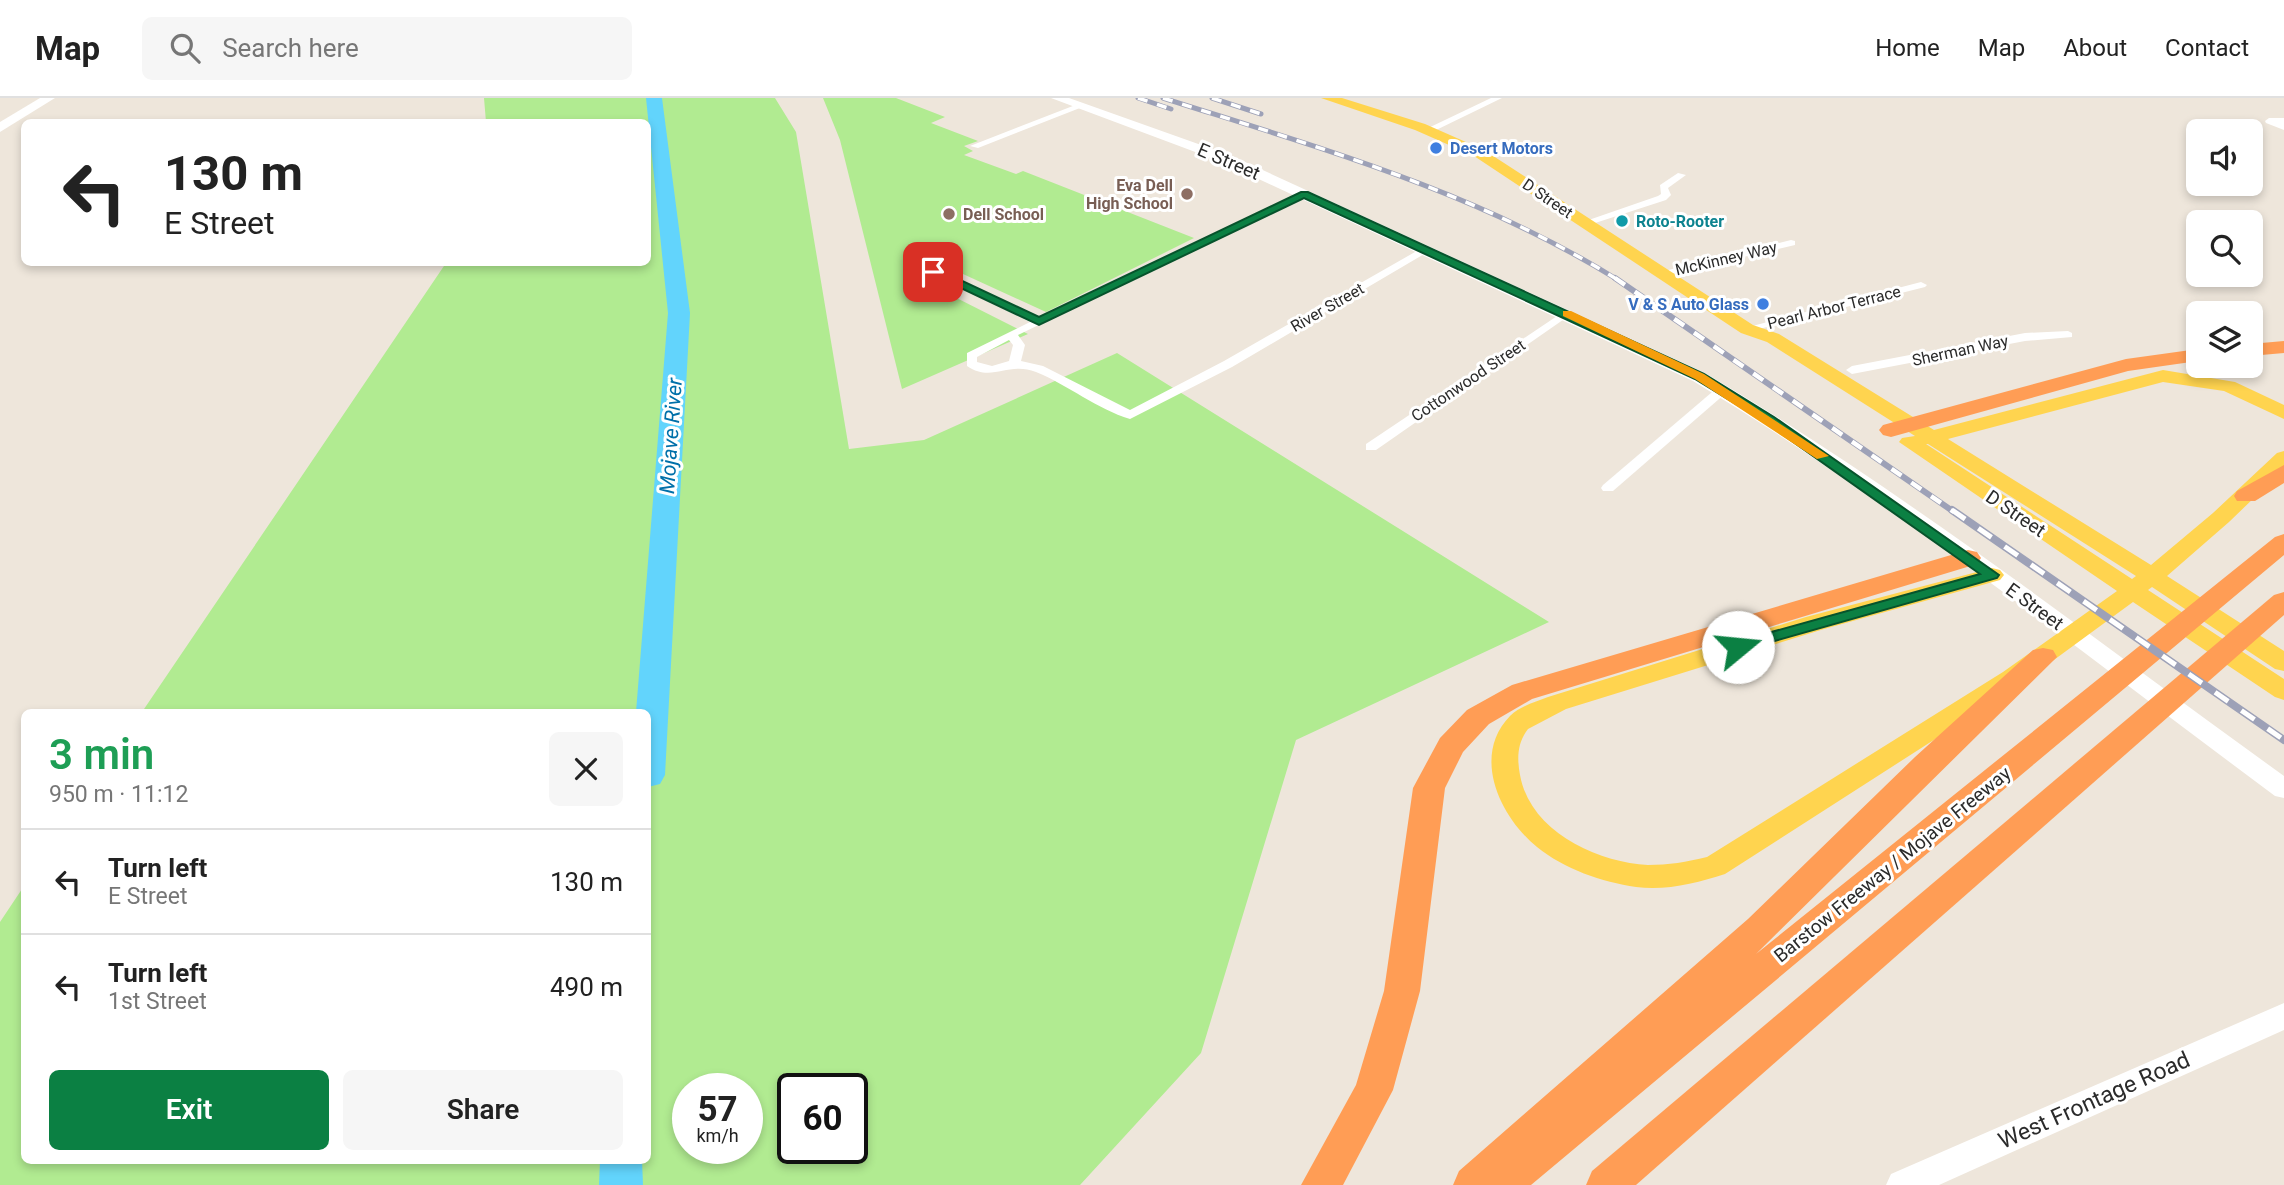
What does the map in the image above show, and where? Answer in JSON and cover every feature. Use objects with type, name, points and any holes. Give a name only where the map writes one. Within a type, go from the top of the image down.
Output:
[{"type":"highway","points":[[2263,349],[2284,347]]},
{"type":"highway","points":[[1911,433],[2126,365],[2186,357]]},
{"type":"highway","points":[[2246,496],[2284,472]]},
{"type":"highway","name":"Barstow Freeway / Mojave Freeway","points":[[1500,1185],[2284,542]]},
{"type":"highway","points":[[1321,1185],[1374,1090],[1402,991],[1429,788],[1451,746],[1478,717],[1522,692],[1980,566]]},
{"type":"highway","points":[[1606,1185],[2283,603]]},
{"type":"highway","points":[[1473,1185],[1760,929],[1926,765],[2036,662]]},
{"type":"main road","name":"D Street","points":[[1328,98],[1429,130],[1488,159],[1750,330],[1756,341],[1911,433],[2284,663]]},
{"type":"main road","points":[[1911,433],[2163,376],[2228,386],[2266,402],[2284,414]]},
{"type":"main road","name":"D Street","points":[[1911,433],[2284,691]]},
{"type":"main road","points":[[1980,566],[1815,623],[1557,702],[1521,720],[1504,749],[1505,786],[1524,817],[1551,843],[1590,864],[1636,876],[1681,876],[1715,866],[2036,662],[2187,547],[2246,496],[2284,457]]},
{"type":"street","points":[[0,128],[50,98]]},
{"type":"street","name":"E Street","points":[[1057,98],[1209,152],[1566,313],[1675,364],[1722,390],[1980,566],[2284,789]]},
{"type":"street","points":[[1429,130],[1498,98]]},
{"type":"street","points":[[975,146],[1081,106]]},
{"type":"street","points":[[2284,121],[2269,121],[2284,127]]},
{"type":"street","points":[[1585,223],[1662,198],[1666,195],[1663,187],[1681,175]]},
{"type":"street","points":[[1011,334],[1019,345],[1014,363],[991,370],[976,368],[971,363],[971,356],[1011,334],[1304,194]]},
{"type":"street","name":"McKinney Way","points":[[1661,273],[1791,243]]},
{"type":"street","name":"River Street","points":[[1014,363],[1039,369],[1130,415],[1228,364],[1426,250]]},
{"type":"street","points":[[933,272],[1039,322]]},
{"type":"street","name":"Pearl Arbor Terrace","points":[[1750,330],[1921,285]]},
{"type":"street","name":"Cottonwood Street","points":[[1371,447],[1566,313]]},
{"type":"street","name":"Sherman Way","points":[[1852,370],[2025,337],[2068,335]]},
{"type":"street","points":[[1608,488],[1722,390]]},
{"type":"street","name":"West Frontage Road","points":[[1903,1185],[2284,1016]]},
{"type":"green space","points":[[484,98],[775,98],[796,132],[849,449],[924,440],[1117,353],[1549,622],[1296,740],[1201,1053],[1080,1185],[0,1185],[0,922],[21,890],[21,1164],[651,1164],[651,709],[144,709],[444,266],[651,266],[651,119],[486,119]]},
{"type":"green space","points":[[823,98],[896,98],[945,117],[931,123],[978,141],[964,146],[973,151],[964,155],[1016,174],[1023,171],[1194,238],[1046,312],[939,263],[909,274],[1028,334],[902,389],[840,140]]},
{"type":"waterway","name":"Mojave River","points":[[651,730],[679,313],[654,98]]},
{"type":"waterway","name":"Mojave River","points":[[621,1164],[621,1185]]},
{"type":"railway","points":[[1138,98],[1171,109]]},
{"type":"railway","points":[[1163,98],[1339,154],[1453,197],[1510,221],[1617,280]]},
{"type":"railway","points":[[1212,98],[1261,114]]},
{"type":"railway","points":[[1617,280],[1954,512]]},
{"type":"railway","points":[[1952,510],[2284,740]]},
{"type":"slow traffic","points":[[1567,313],[1699,377],[1769,419],[1822,456]]},
{"type":"place","name":"Desert Motors","points":[[1436,148]]},
{"type":"place","name":"Eva Dell High School","points":[[1187,194]]},
{"type":"place","name":"Dell School","points":[[949,214]]},
{"type":"place","name":"Roto-Rooter","points":[[1622,221]]},
{"type":"place","name":"V & S Auto Glass","points":[[1763,304]]},
{"type":"route","points":[[933,272],[1039,322],[1304,194],[1566,313],[1699,377],[1769,419],[1992,575],[1738,647]]}]
